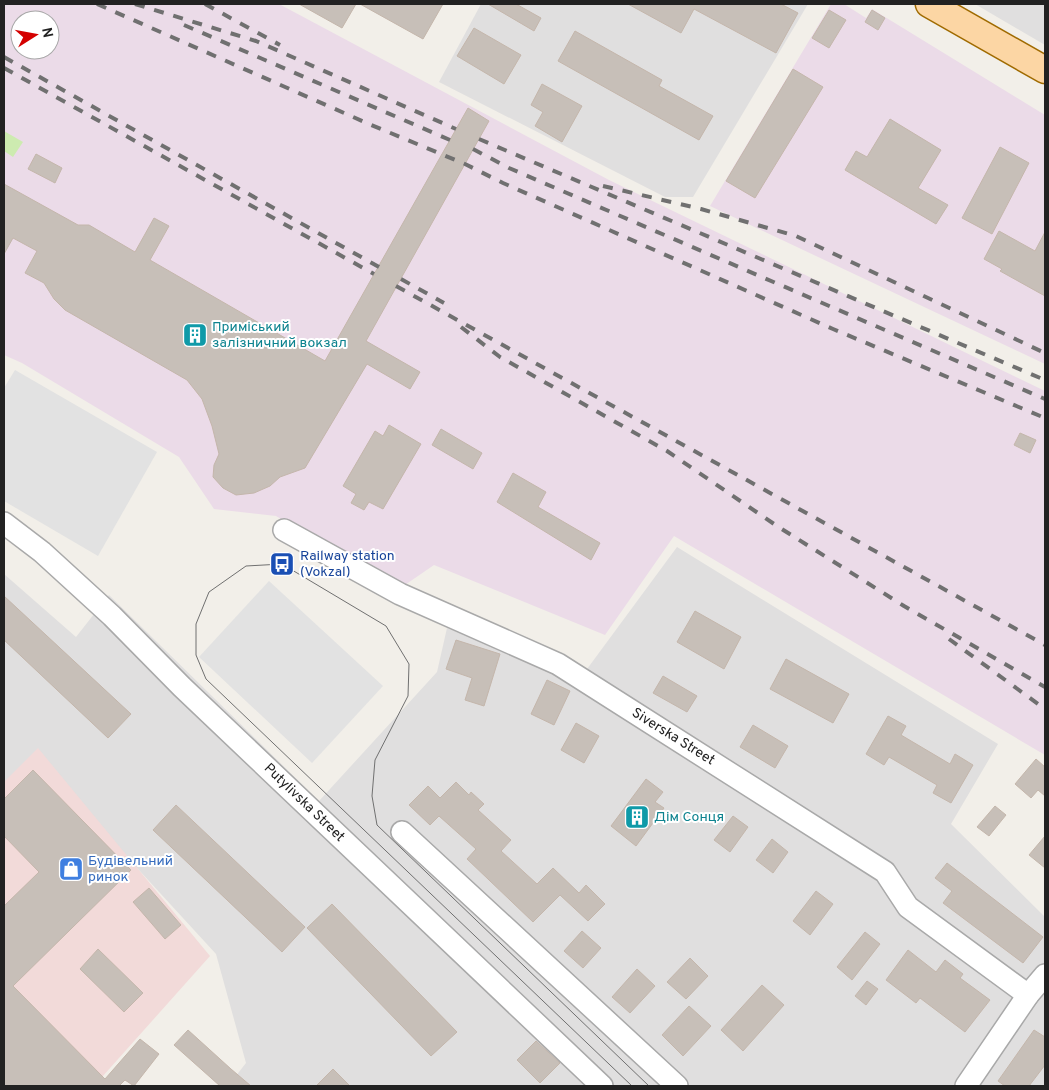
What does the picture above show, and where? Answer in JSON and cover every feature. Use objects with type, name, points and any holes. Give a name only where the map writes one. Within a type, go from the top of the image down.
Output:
[{"type":"main road","points":[[929,4],[1045,70]]},
{"type":"street","name":"Putylivska Street","points":[[4,523],[42,552],[112,616],[189,694],[602,1086]]},
{"type":"street","name":"Siverska Street","points":[[284,530],[400,594],[566,669],[885,872],[908,907],[1028,995]]},
{"type":"street","points":[[402,832],[677,1086]]},
{"type":"street","points":[[966,1086],[1028,995],[1045,975]]},
{"type":"shaded area","points":[[4,4],[279,4],[609,180],[1045,391],[1045,755],[674,536],[605,635],[434,565],[399,589],[276,516],[214,509],[179,457],[22,363],[4,355]]},
{"type":"shaded area","points":[[481,4],[808,4],[693,197],[665,197],[439,82]]},
{"type":"shaded area","points":[[831,4],[844,4],[866,18],[872,9],[1045,115],[1045,364],[710,206]]},
{"type":"shaded area","points":[[975,4],[1045,4],[1045,45]]},
{"type":"shaded area","points":[[15,370],[157,452],[98,556],[4,501],[4,388]]},
{"type":"shaded area","points":[[677,547],[998,744],[951,824],[1045,917],[1045,1086],[228,1086],[246,1063],[216,954],[37,759],[4,792],[4,574],[76,637],[109,595],[319,801],[437,672],[447,628],[542,665],[576,684]]},
{"type":"shaded area","points":[[269,581],[383,686],[312,763],[199,657]]},
{"type":"shaded area","name":"Будівельний ринок","points":[[38,748],[210,956],[94,1086],[4,1086],[4,782]]},
{"type":"green space","points":[[4,131],[23,142],[13,157],[4,151]]},
{"type":"building","points":[[299,4],[356,4],[342,28]]},
{"type":"building","points":[[360,4],[443,4],[423,39]]},
{"type":"building","points":[[488,4],[516,4],[541,18],[534,31]]},
{"type":"building","points":[[628,4],[781,4],[798,13],[776,53],[694,9],[681,33]]},
{"type":"building","points":[[829,10],[846,20],[829,48],[812,38]]},
{"type":"building","points":[[872,10],[885,18],[878,30],[865,22]]},
{"type":"building","points":[[474,28],[521,55],[504,84],[457,56]]},
{"type":"building","points":[[575,31],[662,80],[659,86],[713,116],[699,140],[558,61]]},
{"type":"building","points":[[793,69],[823,87],[755,198],[726,181]]},
{"type":"building","points":[[542,84],[582,106],[562,142],[535,126],[543,112],[531,105]]},
{"type":"building","name":"Приміський залізничний вокзал","points":[[468,108],[489,121],[366,341],[420,372],[410,389],[367,364],[305,468],[280,477],[270,486],[254,493],[236,495],[223,488],[213,477],[214,465],[219,454],[212,426],[202,399],[187,380],[65,310],[54,299],[44,283],[25,273],[37,251],[13,238],[4,254],[4,184],[78,225],[89,225],[135,252],[154,218],[169,226],[150,260],[325,361]]},
{"type":"building","points":[[890,119],[941,150],[918,188],[948,205],[936,224],[845,170],[856,151],[867,157]]},
{"type":"building","points":[[1000,147],[1029,163],[992,234],[962,218]]},
{"type":"building","points":[[36,154],[62,168],[55,183],[28,169]]},
{"type":"building","points":[[999,231],[1035,251],[1045,232],[1045,296],[1000,271],[1002,269],[984,259]]},
{"type":"building","points":[[389,425],[421,444],[383,509],[369,502],[364,510],[351,503],[356,494],[343,486],[375,431],[383,436]]},
{"type":"building","points":[[441,429],[482,453],[473,469],[432,445]]},
{"type":"building","points":[[1020,433],[1036,440],[1030,453],[1014,445]]},
{"type":"building","points":[[513,473],[546,492],[538,507],[600,543],[591,560],[497,502]]},
{"type":"building","points":[[4,596],[131,714],[108,738],[4,640]]},
{"type":"building","points":[[695,611],[741,637],[724,669],[677,642]]},
{"type":"building","points":[[456,640],[500,654],[484,706],[465,700],[472,678],[446,669]]},
{"type":"building","points":[[786,659],[849,694],[833,723],[770,689]]},
{"type":"building","points":[[663,676],[697,696],[687,712],[653,693]]},
{"type":"building","points":[[547,680],[570,691],[554,725],[531,714]]},
{"type":"building","points":[[888,716],[906,726],[901,735],[950,764],[955,754],[973,765],[951,803],[933,793],[937,785],[889,757],[884,765],[866,754]]},
{"type":"building","points":[[576,723],[599,736],[584,763],[561,750]]},
{"type":"building","points":[[753,725],[788,746],[775,768],[740,747]]},
{"type":"building","points":[[1036,759],[1045,767],[1045,796],[1038,790],[1031,798],[1015,784]]},
{"type":"building","points":[[33,770],[131,870],[13,986],[105,1079],[140,1039],[159,1054],[134,1086],[125,1080],[119,1086],[4,1086],[4,906],[39,872],[4,836],[4,799]]},
{"type":"building","name":"Дім Сонця","points":[[646,779],[663,792],[655,802],[664,808],[636,846],[611,826]]},
{"type":"building","points":[[456,782],[469,795],[471,792],[484,804],[478,810],[511,840],[501,851],[537,884],[553,868],[579,893],[586,885],[605,904],[588,921],[560,895],[533,922],[467,859],[476,849],[439,816],[430,825],[409,805],[428,786],[440,798]]},
{"type":"building","points":[[176,805],[305,927],[282,952],[153,830]]},
{"type":"building","points":[[995,806],[1006,815],[989,836],[977,827]]},
{"type":"building","points":[[733,816],[748,827],[730,852],[714,840]]},
{"type":"building","points":[[1045,836],[1045,868],[1029,855]]},
{"type":"building","points":[[772,839],[788,852],[773,873],[756,860]]},
{"type":"building","points":[[947,863],[1043,937],[1023,963],[943,903],[952,891],[935,878]]},
{"type":"building","points":[[149,888],[181,925],[165,939],[133,902]]},
{"type":"building","points":[[816,891],[833,904],[810,935],[793,921]]},
{"type":"building","points":[[332,904],[457,1032],[431,1056],[307,928]]},
{"type":"building","points":[[582,931],[601,948],[583,968],[564,951]]},
{"type":"building","points":[[865,932],[880,944],[852,980],[837,967]]},
{"type":"building","points":[[98,949],[143,993],[124,1012],[80,969]]},
{"type":"building","points":[[908,950],[936,972],[945,960],[963,974],[960,978],[990,1000],[965,1032],[920,998],[916,1003],[886,980]]},
{"type":"building","points":[[690,958],[708,976],[686,999],[667,982]]},
{"type":"building","points":[[637,969],[655,986],[630,1013],[612,997]]},
{"type":"building","points":[[867,981],[878,989],[866,1005],[855,996]]},
{"type":"building","points":[[762,985],[784,1005],[743,1051],[721,1030]]},
{"type":"building","points":[[689,1006],[711,1026],[683,1056],[662,1035]]},
{"type":"building","points":[[188,1030],[251,1086],[220,1086],[174,1045]]},
{"type":"building","points":[[1034,1030],[1045,1037],[1045,1065],[1029,1086],[1005,1086],[998,1081]]},
{"type":"building","points":[[536,1041],[560,1063],[540,1083],[517,1060]]},
{"type":"building","points":[[333,1069],[350,1086],[316,1086]]},
{"type":"tram line","points":[[632,1086],[206,679],[196,655],[196,624],[209,592],[246,566],[282,564],[386,626],[409,664],[408,696],[375,760],[372,796],[377,825],[649,1086]]},
{"type":"railway","points":[[97,4],[369,124],[465,164],[503,183],[833,329],[1045,418]]},
{"type":"railway","points":[[135,4],[256,41],[456,129]]},
{"type":"railway","points":[[205,4],[280,45]]},
{"type":"railway","points":[[184,25],[450,140]]},
{"type":"railway","points":[[4,57],[379,267]]},
{"type":"railway","points":[[4,68],[374,274]]},
{"type":"railway","points":[[479,139],[1045,380]]},
{"type":"railway","points":[[473,149],[509,168],[1045,399]]},
{"type":"railway","points":[[603,186],[701,209],[796,236],[1045,353]]},
{"type":"railway","points":[[401,279],[444,303]]},
{"type":"railway","points":[[396,286],[1045,645]]},
{"type":"railway","points":[[461,327],[500,357],[667,451],[777,526],[904,606],[1045,687]]},
{"type":"railway","points":[[949,639],[1045,709]]},
{"type":"place","name":"Приміський залізничний вокзал","points":[[195,335]]},
{"type":"place","name":"Railway station (Vokzal)","points":[[282,564]]},
{"type":"place","name":"Дім Сонця","points":[[637,817]]},
{"type":"place","name":"Будівельний ринок","points":[[71,869]]}]
